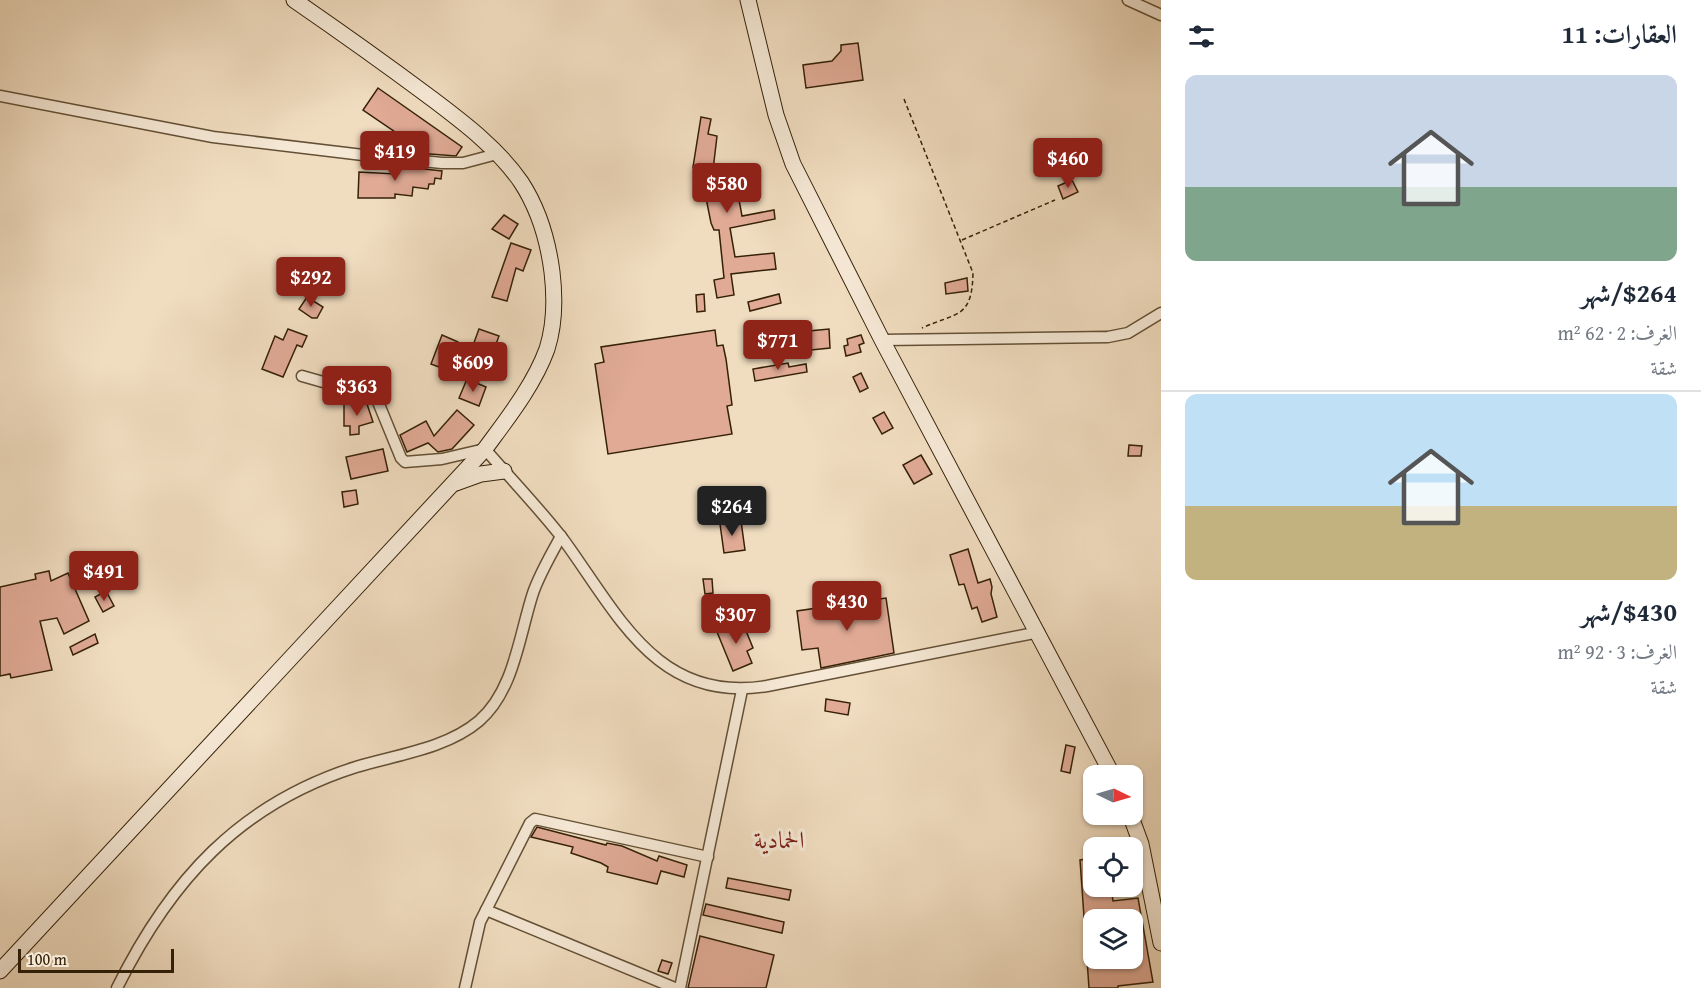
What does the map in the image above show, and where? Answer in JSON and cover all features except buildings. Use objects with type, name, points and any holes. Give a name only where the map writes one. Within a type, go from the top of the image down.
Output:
[{"type":"main road","points":[[0,970],[366,579],[484,449],[513,410],[546,349],[553,321],[554,288],[542,227],[521,182],[497,153],[452,114],[294,0]]},
{"type":"main road","points":[[748,0],[776,115],[793,164],[882,340],[1039,632],[1107,765]]},
{"type":"main road","points":[[450,485],[481,474],[504,471]]},
{"type":"main road","points":[[1134,825],[1141,844],[1161,943]]},
{"type":"street","points":[[1128,0],[1161,15]]},
{"type":"street","points":[[0,96],[213,137],[363,155],[452,163],[497,153]]},
{"type":"street","points":[[882,340],[1108,337],[1128,333],[1161,313]]},
{"type":"street","points":[[302,376],[376,397],[401,458],[405,462],[442,459],[484,449],[561,536],[631,633],[649,653],[686,679],[710,687],[741,690],[943,653],[1039,632]]},
{"type":"street","points":[[117,988],[140,941],[174,895],[212,852],[244,821],[307,784],[413,752],[453,736],[484,716],[503,688],[534,591],[561,536]]},
{"type":"street","points":[[680,988],[741,690]]},
{"type":"street","points":[[465,988],[480,922],[530,822],[536,819],[708,857]]},
{"type":"street","points":[[486,910],[675,988]]},
{"type":"path","points":[[904,99],[962,240],[973,273],[972,297],[958,314],[924,327],[905,340]]},
{"type":"path","points":[[962,240],[1055,200]]},
{"type":"district","name":"الحمادية","points":[[779,839]]}]
